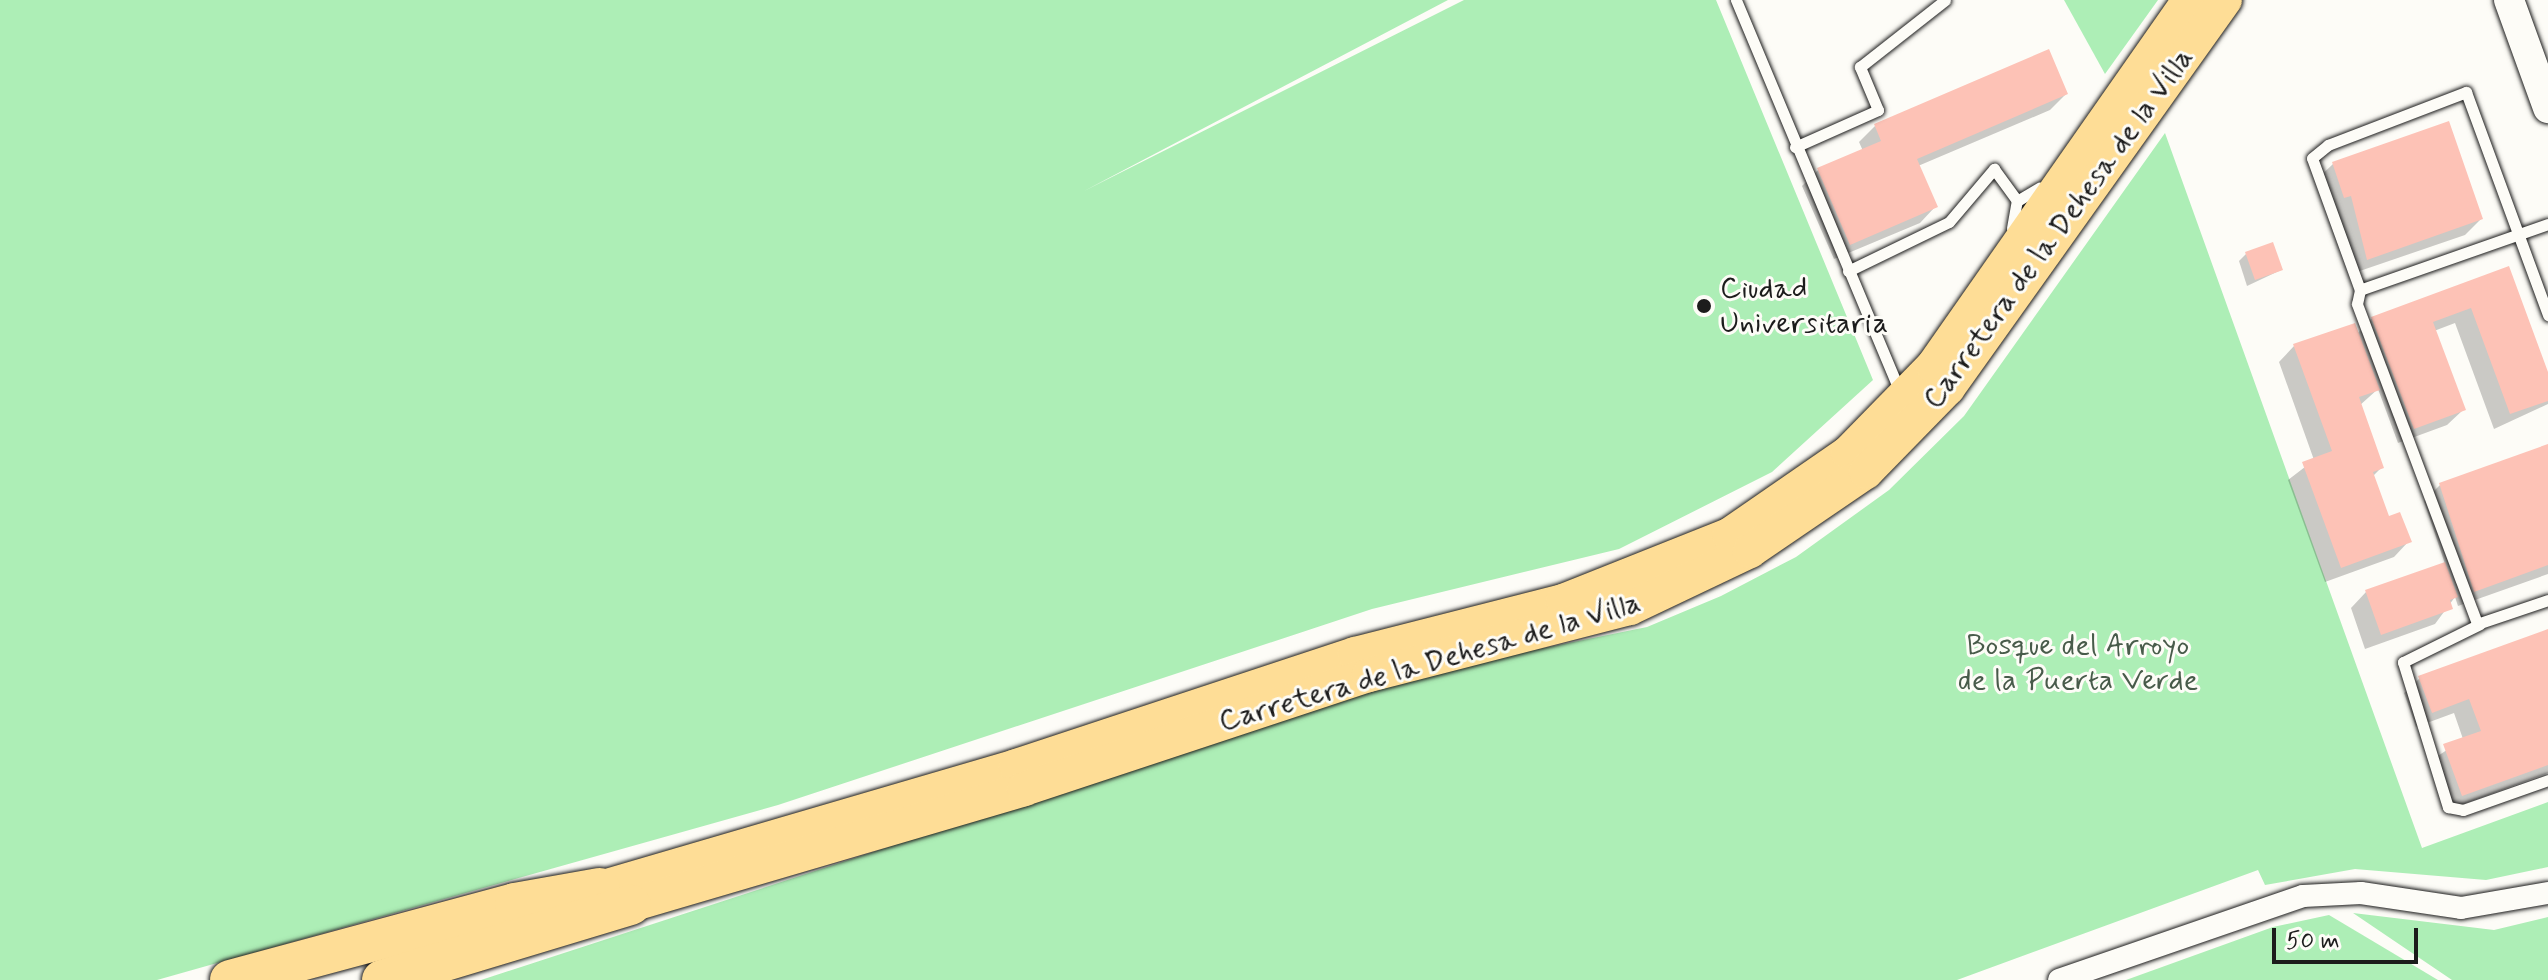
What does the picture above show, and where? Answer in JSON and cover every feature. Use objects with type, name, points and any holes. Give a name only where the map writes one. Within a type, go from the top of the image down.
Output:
[{"type":"highway","points":[[435,980],[532,950],[616,896]]},
{"type":"highway","points":[[230,980],[515,903],[616,896]]},
{"type":"highway","points":[[299,980],[616,896]]},
{"type":"highway","points":[[382,980],[616,896]]},
{"type":"main road","name":"Carretera de la Dehesa de la Villa","points":[[616,896],[1355,654],[1619,583],[1729,535],[1790,496],[1904,399],[1933,366],[2189,0]]},
{"type":"main road","name":"Carretera de la Dehesa de la Villa","points":[[616,896],[996,798],[1369,675],[1630,608],[1750,551],[1866,472],[1948,388],[2225,0]]},
{"type":"street","points":[[2509,0],[2548,108]]},
{"type":"street","points":[[2059,980],[2303,896],[2361,893],[2461,908],[2548,893]]},
{"type":"lane","points":[[1736,0],[1795,147],[1904,399]]},
{"type":"lane","points":[[1795,147],[1878,110],[1860,67],[1945,0]]},
{"type":"lane","points":[[2017,201],[2033,195],[2129,85]]},
{"type":"lane","points":[[2480,624],[2357,304],[2360,290],[2312,158],[2328,145],[2466,92],[2548,315]]},
{"type":"lane","points":[[1848,271],[1949,222],[1994,169],[2017,201],[2018,219],[1933,366]]},
{"type":"lane","points":[[2360,290],[2548,224]]},
{"type":"lane","points":[[2548,600],[2480,624],[2403,662],[2448,807],[2463,810],[2548,780]]},
{"type":"green space","points":[[0,0],[1448,0],[1084,191],[1464,0],[1716,0],[1873,380],[1772,472],[1619,549],[1372,609],[778,805],[157,980],[0,980]]},
{"type":"green space","points":[[2064,0],[2158,0],[2105,74]]},
{"type":"green space","name":"Bosque del Arroyo de la Puerta Verde","points":[[2165,133],[2422,848],[2548,802],[2548,867],[2486,880],[2355,869],[2265,885],[2258,870],[1957,980],[481,980],[1425,672],[1647,627],[1721,596],[1796,557],[1889,490],[1964,416]]},
{"type":"green space","points":[[2353,913],[2494,930],[2548,917],[2548,980],[2452,980]]},
{"type":"green space","points":[[2329,915],[2438,980],[2126,980],[2273,927]]},
{"type":"building","points":[[2049,49],[2068,94],[1917,159],[1938,207],[1850,245],[1817,168],[1881,141],[1874,124]]},
{"type":"building","points":[[2449,121],[2483,219],[2367,260],[2351,196],[2344,198],[2332,162]]},
{"type":"building","points":[[2273,242],[2283,270],[2255,280],[2245,252]]},
{"type":"building","points":[[2509,266],[2548,372],[2548,401],[2510,414],[2471,308],[2433,322],[2466,410],[2414,429],[2371,317]]},
{"type":"building","points":[[2355,323],[2380,390],[2359,397],[2384,468],[2373,472],[2389,516],[2400,512],[2412,542],[2341,568],[2302,462],[2332,451],[2293,344]]},
{"type":"building","points":[[2548,444],[2548,565],[2474,592],[2439,483]]},
{"type":"building","points":[[2445,562],[2458,597],[2450,600],[2453,609],[2381,635],[2365,590]]},
{"type":"building","points":[[2548,629],[2548,765],[2462,796],[2443,744],[2481,731],[2469,699],[2432,713],[2418,676]]},
{"type":"place","name":"Ciudad Universitaria","points":[[1704,306]]}]
